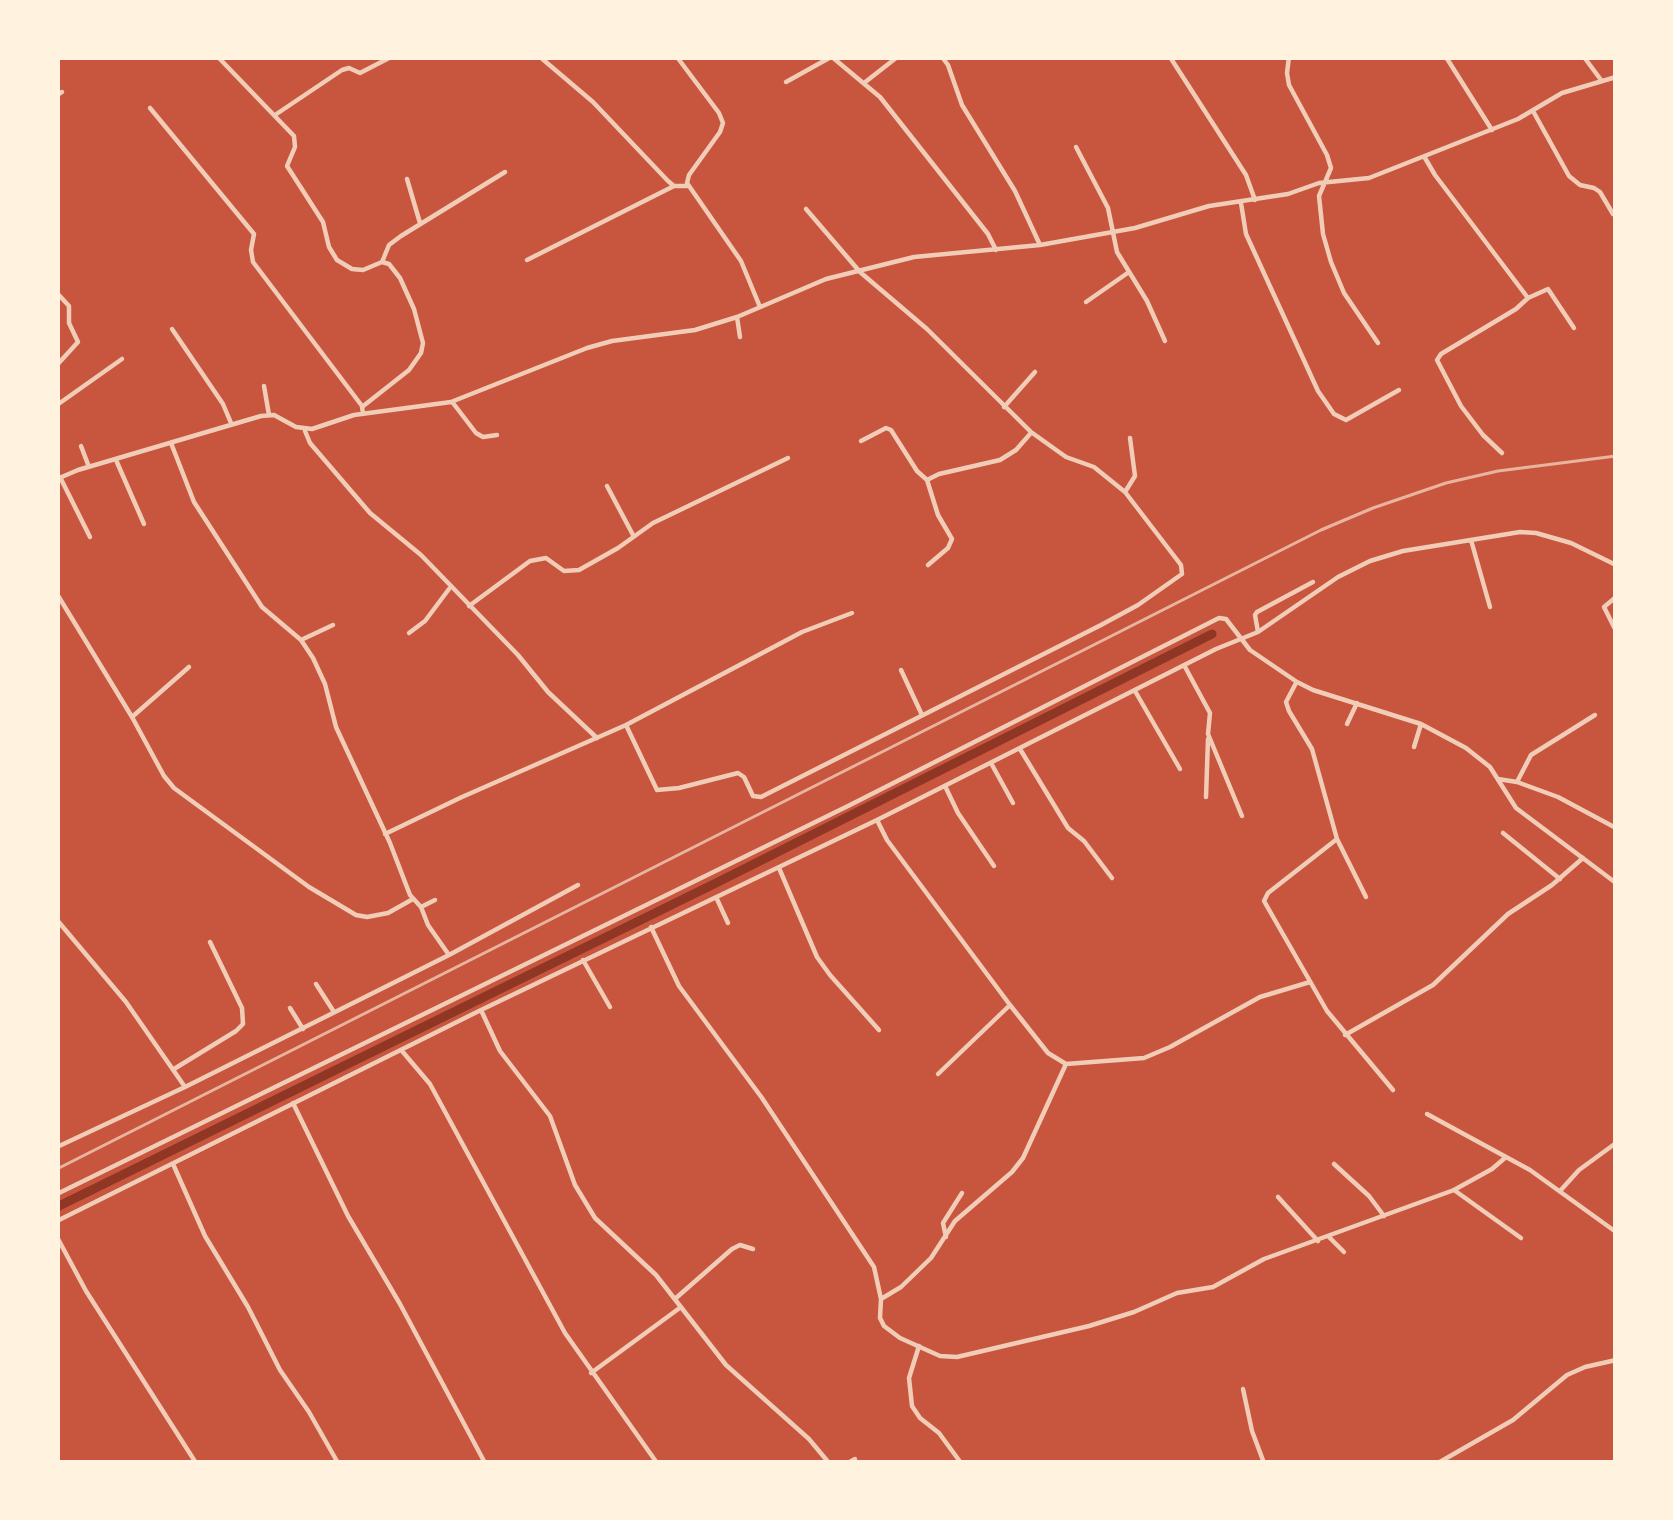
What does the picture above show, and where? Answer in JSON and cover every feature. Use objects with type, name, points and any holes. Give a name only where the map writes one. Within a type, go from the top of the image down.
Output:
[{"type":"street","points":[[218,57],[294,136],[296,147],[287,166],[323,222],[332,254],[352,269],[389,264],[414,309],[423,343],[417,361],[363,410]]},
{"type":"street","points":[[275,115],[346,68],[360,73],[391,57]]},
{"type":"street","points":[[540,57],[593,102],[674,186]]},
{"type":"street","points":[[677,57],[723,123],[688,175],[688,186],[741,261],[760,307]]},
{"type":"street","points":[[786,82],[832,57],[864,82],[996,250]]},
{"type":"street","points":[[942,57],[962,106],[1015,191],[1040,245]]},
{"type":"street","points":[[1170,57],[1246,175],[1255,200]]},
{"type":"street","points":[[1289,57],[1289,85],[1331,168],[1319,196],[1331,262],[1344,292],[1378,343]]},
{"type":"street","points":[[1446,57],[1492,130]]},
{"type":"street","points":[[1584,57],[1601,80]]},
{"type":"street","points":[[864,82],[896,58]]},
{"type":"street","points":[[89,537],[59,478],[230,423],[269,415],[305,429],[363,410],[452,402],[587,348],[695,330],[826,279],[925,255],[1040,245],[1112,232],[1192,210],[1369,178],[1492,130],[1562,93],[1616,77]]},
{"type":"street","points":[[150,108],[252,231],[253,262],[363,410]]},
{"type":"street","points":[[1533,110],[1569,176],[1600,192],[1613,214]]},
{"type":"street","points":[[1076,147],[1108,208],[1117,252],[1148,301],[1165,341]]},
{"type":"street","points":[[1426,158],[1528,298]]},
{"type":"street","points":[[382,262],[389,245],[505,172]]},
{"type":"street","points":[[407,179],[420,223]]},
{"type":"street","points":[[526,260],[674,186],[688,186]]},
{"type":"street","points":[[1241,202],[1246,234],[1318,391],[1334,413],[1346,420],[1399,391]]},
{"type":"street","points":[[626,725],[659,791],[738,773],[758,798],[1138,605],[1182,574],[1161,535],[1125,492],[1094,467],[1066,457],[1031,432],[927,329],[860,272],[806,209]]},
{"type":"street","points":[[1086,302],[1129,272]]},
{"type":"street","points":[[1502,453],[1461,406],[1437,360],[1548,289],[1574,328]]},
{"type":"street","points":[[57,293],[69,306],[68,323],[78,342],[57,364]]},
{"type":"street","points":[[737,317],[740,338]]},
{"type":"street","points":[[172,329],[223,404],[230,423]]},
{"type":"street","points":[[57,405],[122,359]]},
{"type":"street","points":[[1004,407],[1035,373]]},
{"type":"street","points":[[263,386],[269,415]]},
{"type":"street","points":[[452,402],[476,433],[497,435]]},
{"type":"street","points":[[305,429],[310,442],[364,506],[411,546],[597,738]]},
{"type":"street","points":[[861,441],[891,430],[927,480],[952,539],[928,565]]},
{"type":"street","points":[[927,480],[1000,460],[1031,432]]},
{"type":"street","points":[[1125,492],[1135,476],[1130,437]]},
{"type":"street","points":[[171,443],[194,502],[262,607],[301,640],[321,672],[336,727],[413,899],[449,955]]},
{"type":"street","points":[[80,446],[89,467]]},
{"type":"street","points":[[469,605],[530,561],[546,558],[571,572],[653,523],[788,458]]},
{"type":"street","points":[[116,460],[144,524]]},
{"type":"street","points":[[607,486],[633,536]]},
{"type":"street","points":[[57,1221],[1258,632],[1338,577],[1370,561],[1403,551],[1536,532],[1616,565]]},
{"type":"street","points":[[1471,540],[1490,607]]},
{"type":"street","points":[[1258,632],[1257,612],[1313,582]]},
{"type":"street","points":[[409,633],[425,621],[451,587]]},
{"type":"street","points":[[57,594],[168,782],[334,904],[356,915],[377,916],[413,899]]},
{"type":"street","points":[[1616,597],[1604,608],[1616,631]]},
{"type":"street","points":[[385,834],[626,725],[802,632],[853,614]]},
{"type":"street","points":[[57,1194],[850,805],[1219,618],[1256,655],[1297,682],[1421,724],[1484,760],[1516,808],[1616,884]]},
{"type":"street","points":[[301,640],[333,625]]},
{"type":"street","points":[[1184,665],[1210,713],[1206,797]]},
{"type":"street","points":[[132,717],[189,667]]},
{"type":"street","points":[[901,670],[922,715]]},
{"type":"street","points":[[1297,682],[1286,702],[1288,711],[1317,761],[1337,839],[1366,897]]},
{"type":"street","points":[[1135,691],[1180,770]]},
{"type":"street","points":[[1347,724],[1357,703]]},
{"type":"street","points":[[1517,782],[1532,755],[1595,715]]},
{"type":"street","points":[[1414,747],[1421,724]]},
{"type":"street","points":[[1208,734],[1242,816]]},
{"type":"street","points":[[1020,748],[1068,828],[1112,878]]},
{"type":"street","points":[[991,763],[1013,802]]},
{"type":"street","points":[[1498,779],[1558,797],[1616,827]]},
{"type":"street","points":[[945,787],[994,866]]},
{"type":"street","points":[[877,820],[1010,1005],[1048,1053],[1066,1064],[1144,1058],[1260,997],[1310,982]]},
{"type":"street","points":[[1503,833],[1560,879]]},
{"type":"street","points":[[1337,839],[1265,896],[1266,906],[1346,1035],[1393,1090]]},
{"type":"street","points":[[1346,1035],[1433,985],[1508,914],[1583,858]]},
{"type":"street","points":[[779,868],[817,957],[879,1030]]},
{"type":"street","points":[[57,1148],[303,1029],[578,885]]},
{"type":"street","points":[[716,897],[728,923]]},
{"type":"street","points":[[421,907],[435,900]]},
{"type":"street","points":[[57,920],[126,1002],[185,1088]]},
{"type":"street","points":[[651,927],[679,986],[762,1098],[874,1267],[884,1326],[949,1358],[1089,1326],[1178,1293],[1213,1288],[1246,1267],[1454,1190],[1506,1157]]},
{"type":"street","points":[[174,1069],[243,1024],[242,1008],[210,942]]},
{"type":"street","points":[[583,960],[610,1007]]},
{"type":"street","points":[[316,984],[334,1012]]},
{"type":"street","points":[[938,1074],[1010,1005]]},
{"type":"street","points":[[290,1008],[303,1029]]},
{"type":"street","points":[[481,1010],[500,1051],[550,1116],[575,1185],[595,1218],[647,1265],[725,1365],[809,1439],[829,1463]]},
{"type":"street","points":[[401,1049],[430,1084],[565,1333],[657,1463]]},
{"type":"street","points":[[881,1300],[931,1258],[955,1221],[1023,1158],[1066,1064]]},
{"type":"street","points":[[293,1102],[348,1216],[485,1463]]},
{"type":"street","points":[[1427,1114],[1506,1157],[1616,1232]]},
{"type":"street","points":[[1560,1191],[1580,1169],[1616,1143]]},
{"type":"street","points":[[172,1162],[205,1236],[338,1463]]},
{"type":"street","points":[[1334,1164],[1384,1216]]},
{"type":"street","points":[[1454,1190],[1521,1238]]},
{"type":"street","points":[[946,1237],[943,1223],[962,1193]]},
{"type":"street","points":[[1278,1197],[1318,1241]]},
{"type":"street","points":[[57,1237],[196,1463]]},
{"type":"street","points":[[1329,1238],[1344,1252]]},
{"type":"street","points":[[675,1298],[732,1249],[740,1245],[753,1249]]},
{"type":"street","points":[[591,1373],[681,1307]]},
{"type":"street","points":[[919,1346],[908,1378],[911,1406],[961,1463]]},
{"type":"street","points":[[1438,1463],[1513,1420],[1567,1375],[1616,1360]]},
{"type":"street","points":[[1243,1389],[1264,1463]]},
{"type":"waterway","points":[[57,1207],[1212,634]]},
{"type":"railway","points":[[57,1169],[1321,530],[1446,483],[1498,471],[1616,456]]}]
